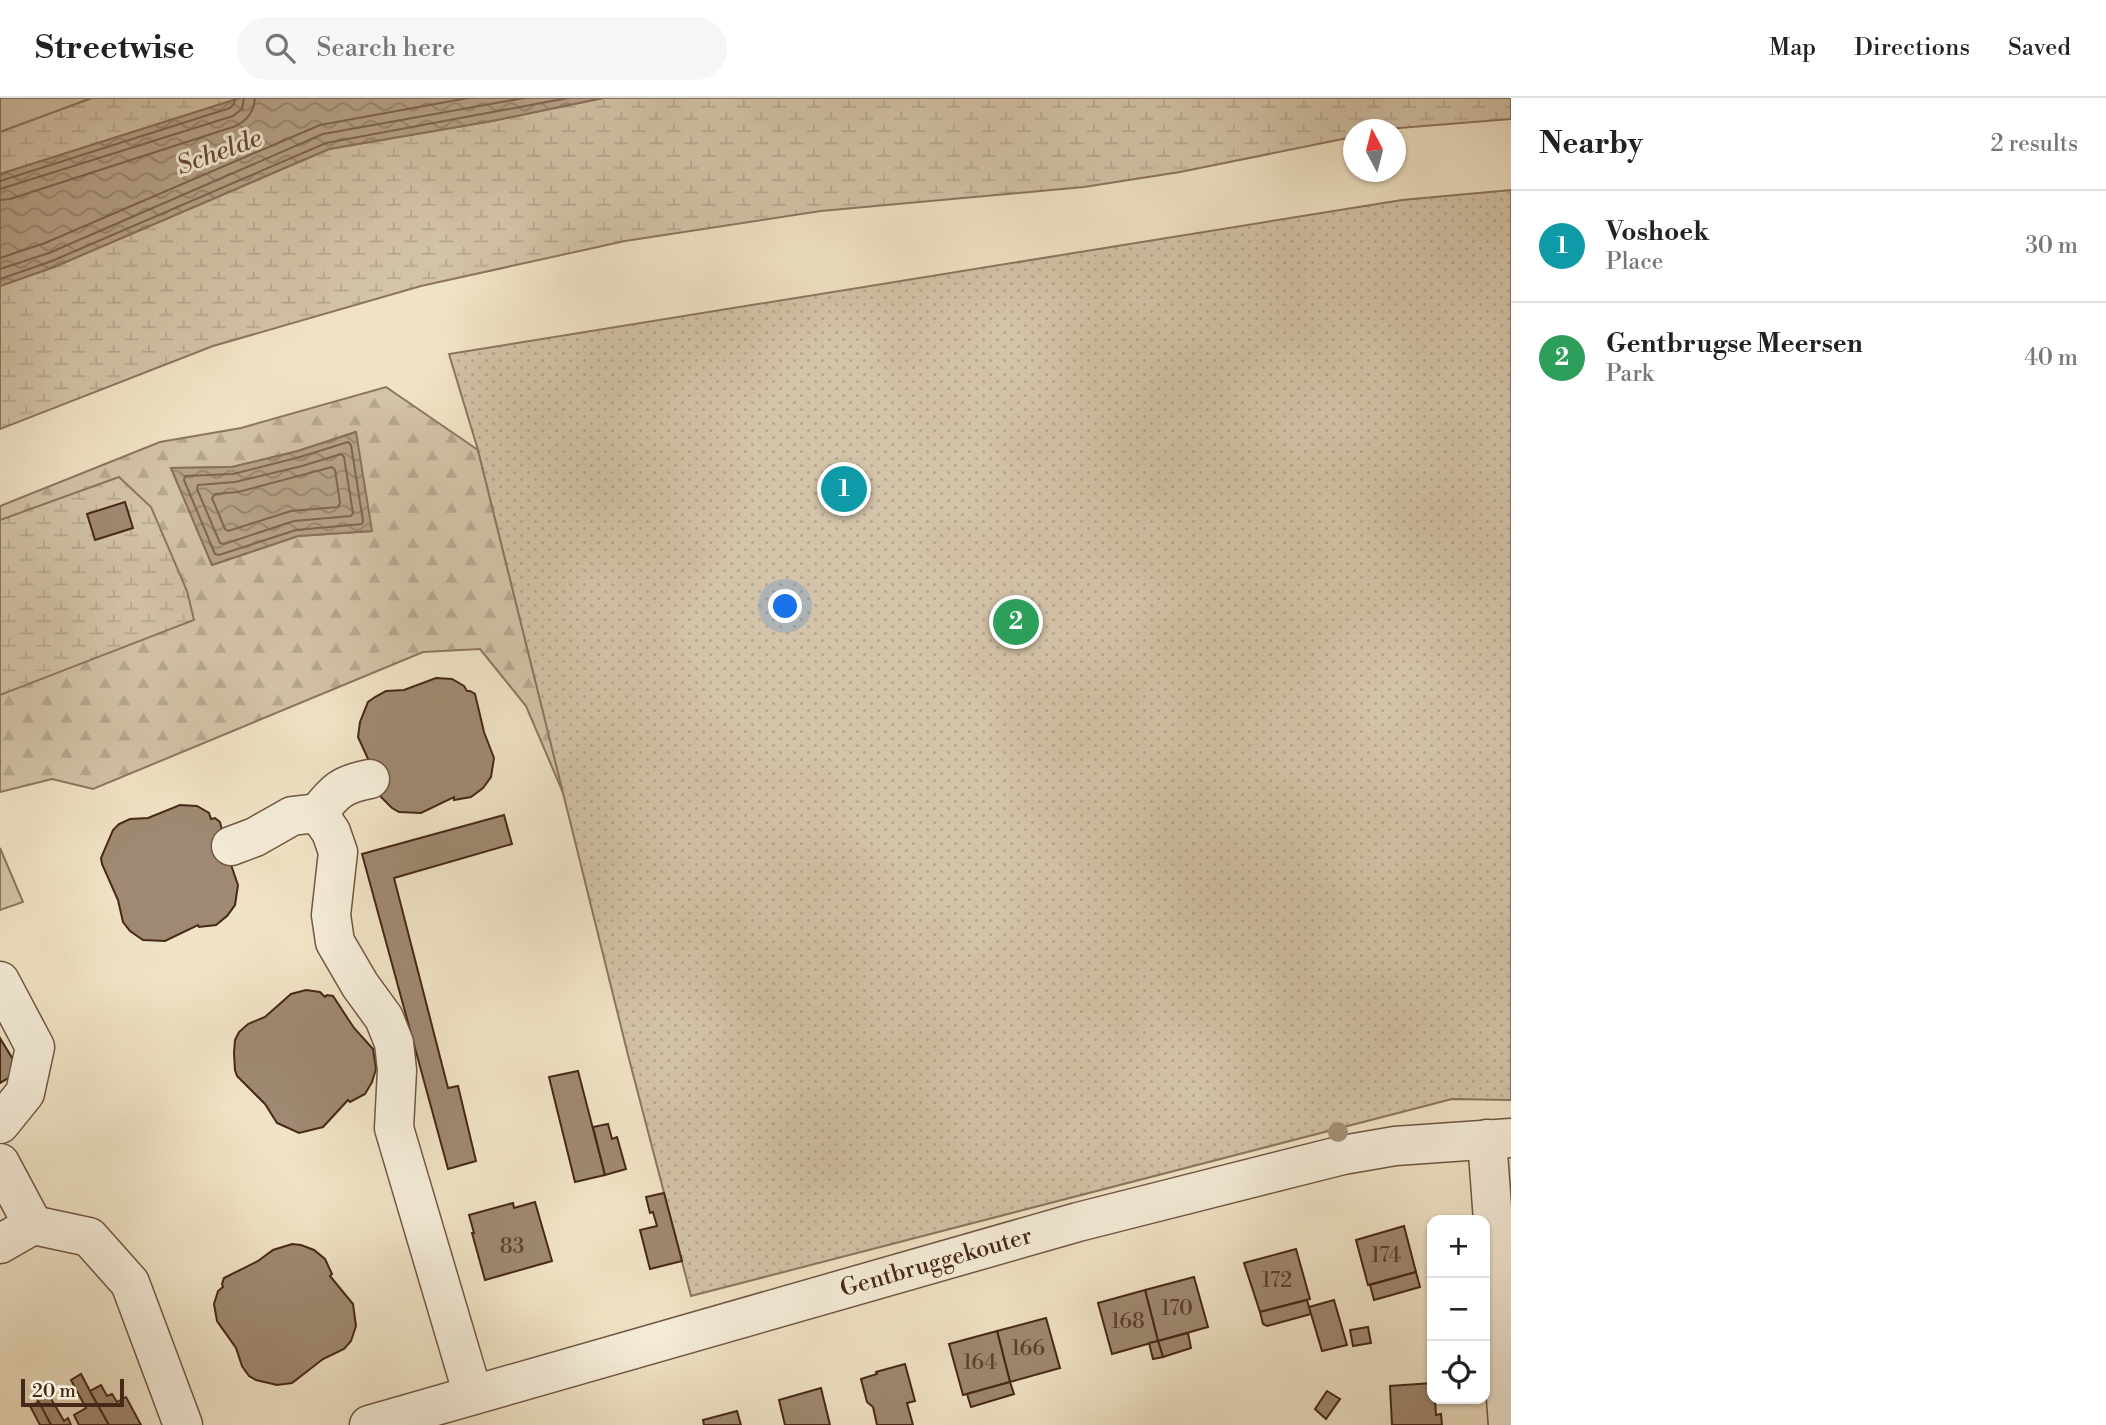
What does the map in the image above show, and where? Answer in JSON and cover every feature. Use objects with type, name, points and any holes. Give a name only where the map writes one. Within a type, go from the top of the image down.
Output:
[{"type":"street","points":[[232,846],[255,837],[292,816],[318,813],[335,792],[349,782],[370,779]]},
{"type":"street","points":[[318,813],[331,832],[338,852],[331,915],[335,942],[359,985],[384,1017],[394,1043],[397,1070],[394,1128],[473,1395]]},
{"type":"street","points":[[0,981],[35,1047],[25,1093],[0,1124]]},
{"type":"street","points":[[1499,1139],[1508,1425]]},
{"type":"street","name":"Gentbruggekouter","points":[[369,1425],[1078,1222],[1330,1159],[1395,1146],[1499,1139]]},
{"type":"street","points":[[0,1163],[33,1225]]},
{"type":"street","points":[[0,1244],[33,1225],[89,1237],[130,1283],[183,1425]]},
{"type":"green space","points":[[0,98],[92,98],[0,132]]},
{"type":"green space","points":[[92,98],[240,98],[0,174],[0,132]]},
{"type":"green space","points":[[603,98],[1511,98],[1511,119],[1406,127],[1406,119],[1343,119],[1343,139],[1180,172],[1084,187],[821,211],[625,241],[421,286],[213,346],[0,429],[0,286],[54,267],[329,149],[492,121]]},
{"type":"green space","points":[[1511,190],[1511,1100],[1452,1099],[691,1296],[628,1055],[478,450],[449,354],[1402,200]]},
{"type":"green space","points":[[386,387],[478,450],[564,795],[526,706],[480,649],[423,652],[93,789],[52,779],[0,792],[0,506],[160,442],[241,428]],"holes":[[[355,432],[371,531],[298,536],[212,565],[171,468],[232,467],[298,451]]]},
{"type":"green space","points":[[119,477],[151,507],[187,591],[194,620],[0,695],[0,520]]},
{"type":"green space","points":[[0,848],[23,902],[0,910]]},
{"type":"water","name":"Schelde","points":[[240,98],[603,98],[492,121],[329,149],[54,267],[0,286],[0,174]]},
{"type":"water","points":[[356,432],[372,531],[298,536],[212,565],[171,468],[232,467],[298,451]]},
{"type":"building","points":[[125,502],[133,528],[95,540],[87,514]]},
{"type":"building","points":[[436,678],[452,679],[475,694],[484,732],[494,758],[491,777],[483,788],[471,797],[454,800],[454,797],[421,813],[399,812],[379,795],[374,772],[358,737],[360,722],[368,702],[375,697],[386,691],[404,690]]},
{"type":"building","points":[[180,805],[197,806],[209,813],[211,819],[215,818],[220,822],[238,885],[235,905],[216,925],[198,925],[165,941],[143,940],[123,922],[118,900],[101,858],[113,830],[119,824],[130,819],[148,818]]},
{"type":"building","points":[[504,815],[512,844],[394,878],[448,1088],[458,1086],[476,1161],[448,1169],[362,854]]},
{"type":"building","points":[[306,990],[320,992],[325,997],[333,996],[354,1028],[373,1049],[376,1069],[365,1094],[350,1102],[348,1100],[323,1127],[299,1133],[277,1123],[265,1104],[237,1076],[234,1053],[235,1040],[248,1024],[265,1017],[291,994]]},
{"type":"building","points":[[0,1038],[20,1071],[0,1083]]},
{"type":"building","points":[[578,1071],[605,1175],[575,1182],[549,1077]]},
{"type":"building","points":[[608,1124],[612,1139],[617,1137],[626,1169],[605,1175],[593,1127]]},
{"type":"building","points":[[664,1193],[682,1261],[650,1269],[640,1230],[657,1226],[646,1197]]},
{"type":"building","points":[[535,1202],[552,1261],[485,1280],[469,1215],[513,1203],[514,1208]]},
{"type":"building","points":[[1404,1226],[1416,1272],[1368,1285],[1356,1240]]},
{"type":"building","points":[[292,1244],[314,1250],[325,1259],[332,1274],[330,1276],[353,1304],[356,1326],[351,1341],[344,1349],[323,1359],[292,1383],[277,1385],[249,1376],[242,1366],[236,1348],[217,1321],[214,1304],[218,1291],[223,1287],[224,1278],[258,1261],[273,1250]]},
{"type":"building","points":[[1296,1249],[1310,1299],[1260,1312],[1244,1263]]},
{"type":"building","points":[[1416,1272],[1420,1287],[1374,1300],[1370,1285]]},
{"type":"building","points":[[1194,1277],[1208,1327],[1158,1341],[1145,1290]]},
{"type":"building","points":[[1145,1290],[1158,1341],[1112,1354],[1098,1303]]},
{"type":"building","points":[[1307,1300],[1311,1314],[1267,1326],[1263,1324],[1260,1312]]},
{"type":"building","points":[[1334,1300],[1347,1345],[1322,1351],[1309,1307]]},
{"type":"building","points":[[1046,1318],[1060,1368],[1010,1382],[997,1331]]},
{"type":"building","points":[[1368,1327],[1371,1343],[1353,1346],[1350,1330]]},
{"type":"building","points":[[997,1331],[1010,1382],[963,1395],[949,1344]]},
{"type":"building","points":[[1188,1333],[1191,1348],[1163,1357],[1158,1341]]},
{"type":"building","points":[[1158,1341],[1163,1357],[1153,1359],[1149,1343]]},
{"type":"building","points":[[905,1364],[915,1401],[907,1403],[913,1425],[877,1425],[873,1407],[867,1402],[861,1379]]},
{"type":"building","points":[[81,1374],[109,1425],[79,1425],[74,1415],[86,1408],[71,1380]]},
{"type":"building","points":[[1010,1382],[1014,1394],[971,1407],[967,1394]]},
{"type":"building","points":[[1427,1383],[1427,1404],[1435,1404],[1436,1415],[1441,1414],[1442,1425],[1392,1425],[1390,1386]]},
{"type":"building","points":[[101,1385],[107,1396],[112,1394],[117,1402],[126,1397],[141,1425],[109,1425],[90,1391]]},
{"type":"building","points":[[821,1388],[830,1425],[785,1425],[779,1400]]},
{"type":"building","points":[[46,1390],[64,1421],[68,1418],[71,1425],[51,1425],[35,1396]]},
{"type":"building","points":[[1327,1391],[1340,1399],[1326,1419],[1315,1409]]},
{"type":"building","points":[[39,1402],[51,1425],[40,1425],[30,1406]]},
{"type":"building","points":[[737,1411],[741,1425],[704,1425],[703,1420]]},
{"type":"place","name":"Voshoek","points":[[844,489]]},
{"type":"place","name":"Gentbrugse Meersen","points":[[1016,622]]}]
